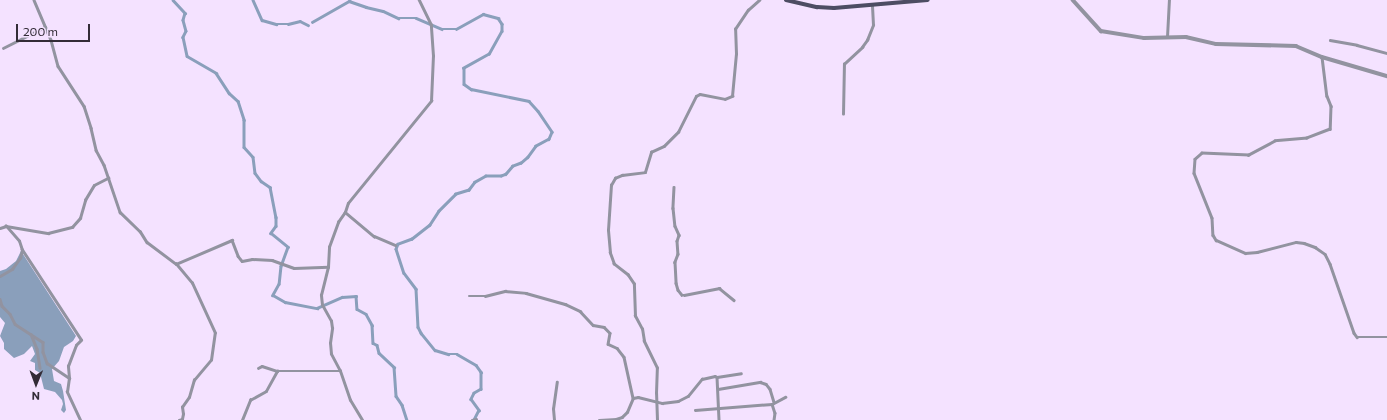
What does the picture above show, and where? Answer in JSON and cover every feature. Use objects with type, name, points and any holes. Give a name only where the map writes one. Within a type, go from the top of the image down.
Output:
[{"type":"main road","points":[[786,0],[826,7],[872,5],[926,0]]},
{"type":"street","points":[[34,0],[51,40],[58,66],[84,106],[91,128],[92,140],[104,164],[108,178],[115,192],[115,199],[120,212],[140,231],[147,242],[176,264],[192,283],[215,333],[211,360],[194,380],[189,397],[182,407],[184,414],[179,420]]},
{"type":"street","points":[[362,420],[350,400],[340,371],[331,354],[330,343],[332,321],[322,305],[321,295],[328,267],[329,247],[333,233],[345,212],[348,203],[431,101],[433,56],[430,23],[419,0]]},
{"type":"street","points":[[657,420],[656,401],[658,368],[644,341],[642,329],[635,316],[634,284],[628,275],[614,264],[610,253],[608,230],[611,185],[615,178],[645,172],[651,152],[664,146],[678,132],[696,96],[700,94],[725,99],[732,96],[736,54],[735,29],[748,10],[759,0]]},
{"type":"street","points":[[1073,0],[1101,31],[1144,38],[1186,37],[1216,44],[1296,46],[1322,57],[1387,76]]},
{"type":"street","points":[[1167,37],[1169,24],[1169,0]]},
{"type":"street","points":[[843,114],[844,64],[862,47],[867,40],[873,25],[872,5]]},
{"type":"street","points":[[3,48],[45,27]]},
{"type":"street","points":[[1330,40],[1357,44],[1387,53]]},
{"type":"street","points":[[1322,57],[1327,96],[1331,106],[1330,129],[1307,138],[1275,141],[1249,155],[1202,153],[1195,159],[1194,173],[1212,218],[1213,235],[1216,240],[1245,252],[1257,252],[1296,242],[1315,247],[1325,254],[1330,264],[1354,333],[1357,337],[1387,337]]},
{"type":"street","points":[[0,228],[6,226],[48,233],[72,227],[80,218],[85,200],[94,185],[108,178]]},
{"type":"street","points":[[674,187],[673,208],[675,226],[679,235],[675,262],[676,283],[678,290],[682,295],[684,295],[719,288],[734,300]]},
{"type":"street","points":[[345,212],[374,236],[395,245]]},
{"type":"street","points":[[6,226],[19,241],[22,250],[81,340],[76,345],[68,366],[69,378],[67,392],[80,420]]},
{"type":"street","points":[[176,264],[232,240],[240,261],[272,260],[294,268],[328,267]]},
{"type":"street","points":[[0,276],[12,269],[20,258],[22,250]]},
{"type":"street","points":[[470,296],[485,296],[505,291],[526,293],[565,304],[580,311],[593,325],[604,327],[610,333],[608,344],[617,348],[624,357],[633,398],[627,412],[622,417],[616,419],[599,420]]},
{"type":"street","points":[[0,299],[2,306],[10,314],[15,324],[43,342],[43,352],[47,363],[69,378]]},
{"type":"street","points":[[31,334],[37,349],[40,368]]},
{"type":"street","points":[[258,368],[262,366],[277,371],[340,371]]},
{"type":"street","points":[[242,420],[250,400],[266,391],[277,371]]},
{"type":"street","points":[[633,398],[638,397],[662,402],[678,401],[688,396],[702,379],[742,373]]},
{"type":"street","points":[[717,377],[719,420]]},
{"type":"street","points":[[554,420],[553,409],[557,382]]},
{"type":"street","points":[[718,389],[760,382],[766,384],[773,396],[775,413],[774,420]]},
{"type":"street","points":[[695,410],[773,403],[785,397]]},
{"type":"water","points":[[21,251],[76,336],[73,341],[64,347],[59,361],[52,369],[54,381],[61,384],[63,391],[66,410],[64,413],[61,410],[63,404],[62,400],[55,392],[44,389],[40,373],[35,370],[35,363],[30,361],[35,354],[32,346],[24,354],[14,358],[4,349],[4,343],[0,336],[5,323],[0,317],[0,271],[6,269],[16,261]]},
{"type":"waterway","points":[[173,0],[185,13],[183,20],[186,31],[183,37],[187,56],[216,73],[229,93],[238,101],[244,120],[244,147],[253,157],[255,173],[261,181],[270,187],[276,217],[276,226],[271,233],[288,247],[281,266],[279,284],[273,295],[285,302],[317,308],[342,297],[356,296],[357,309],[366,314],[372,325],[373,343],[377,345],[379,353],[394,367],[396,396],[402,405],[407,420]]},
{"type":"waterway","points":[[253,0],[262,20],[276,24],[288,24],[300,21],[308,25]]},
{"type":"waterway","points":[[312,22],[349,1],[383,11],[398,18],[416,18],[442,29],[456,29],[483,14],[498,18],[502,24],[502,31],[489,54],[464,68],[464,84],[471,89],[529,101],[538,111],[552,132],[549,139],[536,146],[528,157],[521,163],[513,166],[506,174],[501,176],[486,176],[475,182],[469,190],[456,194],[439,211],[430,225],[412,239],[398,244],[396,249],[404,273],[416,289],[418,327],[421,333],[435,350],[448,354],[457,354],[476,365],[481,372],[481,389],[474,393],[471,399],[479,410],[474,420]]}]
